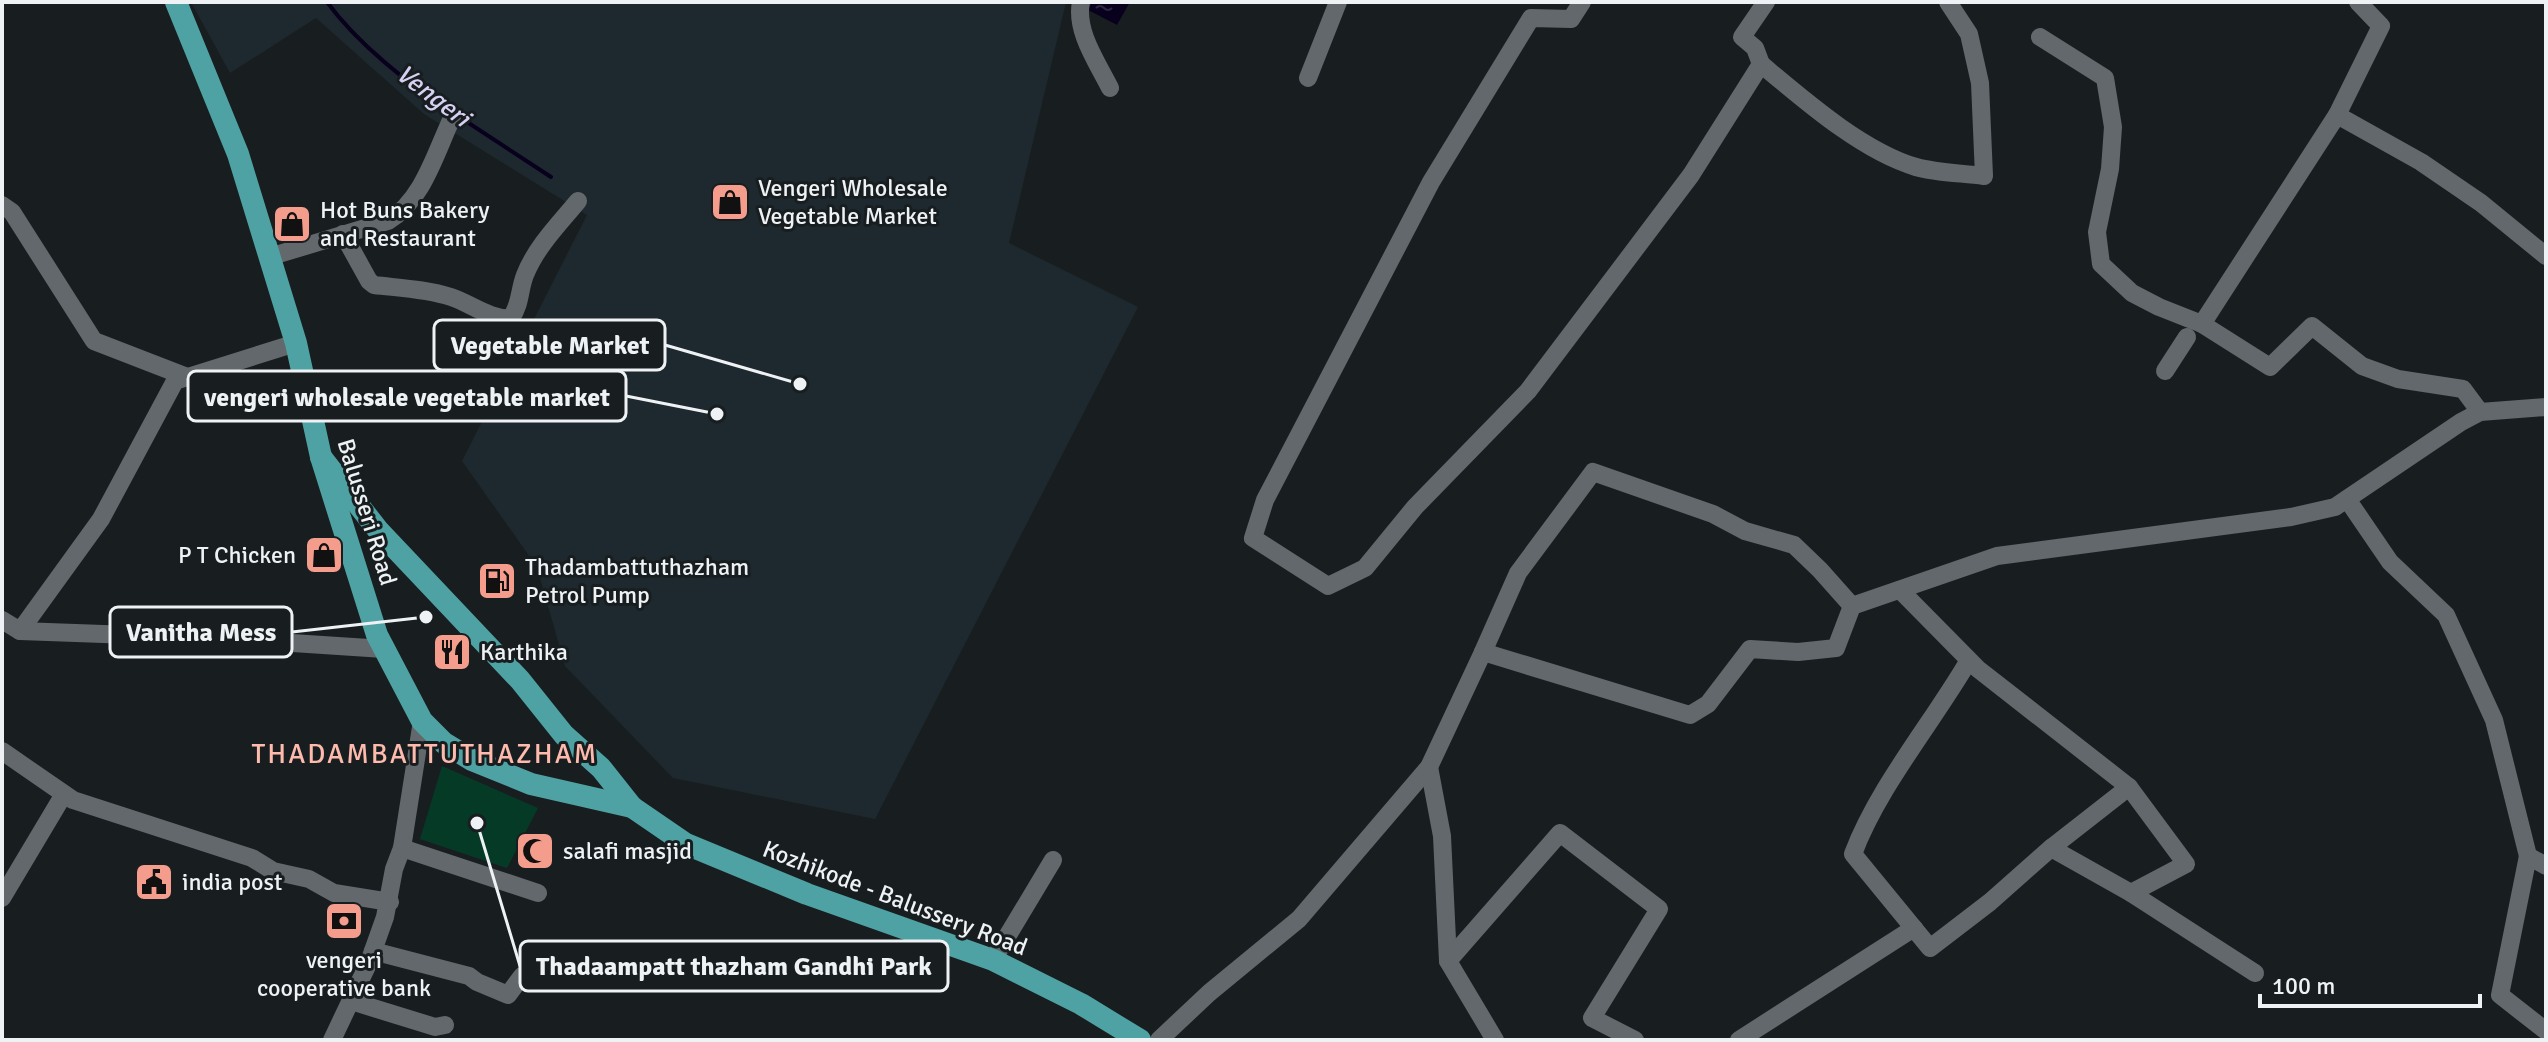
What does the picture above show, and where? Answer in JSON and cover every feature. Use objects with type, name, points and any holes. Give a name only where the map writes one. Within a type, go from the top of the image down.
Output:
[{"type":"main road","name":"Balusseri Road","points":[[176,2],[238,154],[296,343],[321,457],[377,635],[422,721],[444,743],[472,760],[531,784],[632,807]]},
{"type":"main road","points":[[321,457],[378,530],[520,680],[564,735],[601,768],[632,807]]},
{"type":"main road","name":"Kozhikode - Balussery Road","points":[[632,807],[686,844],[822,899],[993,960],[1081,1004],[1140,1040]]},
{"type":"street","points":[[1308,78],[1338,2]]},
{"type":"street","points":[[1582,2],[1571,19],[1531,18],[1431,182],[1265,500],[1253,538],[1328,586],[1365,568],[1415,507],[1528,391],[1691,175],[1761,64]]},
{"type":"street","points":[[1766,2],[1742,37],[1755,48],[1761,64],[1824,117],[1917,168],[1984,176],[1980,83],[1975,58],[1969,34],[1948,2]]},
{"type":"street","points":[[2202,324],[2337,115],[2381,26],[2358,2]]},
{"type":"street","points":[[1083,3],[1078,15],[1088,44],[1110,88]]},
{"type":"street","points":[[2040,37],[2105,78],[2113,127],[2110,169],[2097,232],[2101,264],[2132,293],[2202,324],[2270,367],[2312,326],[2362,366],[2398,379],[2463,389],[2480,412]]},
{"type":"street","points":[[2337,115],[2433,170],[2481,203],[2546,256]]},
{"type":"street","points":[[269,257],[388,221],[403,212],[416,195],[452,118]]},
{"type":"street","points":[[343,234],[374,285],[438,293],[502,318],[511,318],[518,308],[524,277],[536,254],[578,201]]},
{"type":"street","points":[[2,205],[12,212],[94,341],[187,377]]},
{"type":"street","points":[[2165,371],[2187,337]]},
{"type":"street","points":[[20,631],[101,519],[175,381],[296,343]]},
{"type":"street","points":[[1852,606],[1997,556],[2291,517],[2335,507],[2480,412],[2546,407]]},
{"type":"street","points":[[1159,1040],[1209,993],[1299,919],[1429,767],[1518,573],[1593,472],[1713,514],[1745,531],[1794,545],[1852,606]]},
{"type":"street","points":[[2347,499],[2390,562],[2446,615],[2494,720],[2528,856],[2500,995],[2546,1031]]},
{"type":"street","points":[[1900,590],[1969,660],[2129,787],[2186,864],[2131,893]]},
{"type":"street","points":[[1483,652],[1690,715],[1708,704],[1750,649],[1798,652],[1836,648],[1852,606]]},
{"type":"street","points":[[2,620],[20,631],[214,638],[384,649]]},
{"type":"street","points":[[1969,660],[1865,821],[1853,854],[1930,948],[2129,787]]},
{"type":"street","points":[[332,1040],[373,951],[390,902],[394,869],[402,848],[422,721]]},
{"type":"street","points":[[2,751],[73,800],[252,858],[273,871],[309,879],[334,893],[390,902]]},
{"type":"street","points":[[1429,767],[1442,836],[1448,961],[1495,1040]]},
{"type":"street","points":[[2,898],[64,794]]},
{"type":"street","points":[[1448,961],[1560,833],[1659,909],[1592,1018],[1635,1040]]},
{"type":"street","points":[[402,848],[538,893]]},
{"type":"street","points":[[2051,848],[2131,893],[2255,973]]},
{"type":"street","points":[[2528,856],[2546,866]]},
{"type":"street","points":[[993,960],[1053,860]]},
{"type":"street","points":[[1739,1040],[1914,928]]},
{"type":"street","points":[[373,951],[469,976],[508,995],[522,976]]},
{"type":"street","points":[[351,1001],[435,1027],[445,1025]]},
{"type":"shaded area","points":[[191,2],[1066,2],[1009,243],[1138,307],[875,819],[673,778],[565,666],[537,567],[462,461],[587,215],[424,114],[316,18],[230,73]]},
{"type":"green space","points":[[442,766],[538,808],[507,868],[420,839]]},
{"type":"water","points":[[1092,2],[1130,2],[1117,25],[1088,10]]},
{"type":"waterway","name":"Vengeri","points":[[327,2],[384,61],[450,111]]},
{"type":"waterway","name":"Vengeri","points":[[458,116],[551,177]]},
{"type":"place","name":"Vengeri Wholesale Vegetable Market","points":[[730,202]]},
{"type":"place","name":"Hot Buns Bakery and Restaurant","points":[[292,224]]},
{"type":"place","name":"Vegetable Market","points":[[800,384]]},
{"type":"place","name":"vengeri wholesale vegetable market","points":[[717,414]]},
{"type":"place","name":"P T Chicken","points":[[324,555]]},
{"type":"place","name":"Thadambattuthazham Petrol Pump","points":[[497,581]]},
{"type":"place","name":"Vanitha Mess","points":[[426,617]]},
{"type":"place","name":"Karthika","points":[[452,652]]},
{"type":"place","name":"Thadaampatt thazham Gandhi Park","points":[[477,823]]},
{"type":"place","name":"salafi masjid","points":[[535,851]]},
{"type":"place","name":"india post","points":[[154,882]]},
{"type":"place","name":"vengeri cooperative bank","points":[[344,921]]},
{"type":"district","name":"THADAMBATTUTHAZHAM","points":[[425,754]]}]
